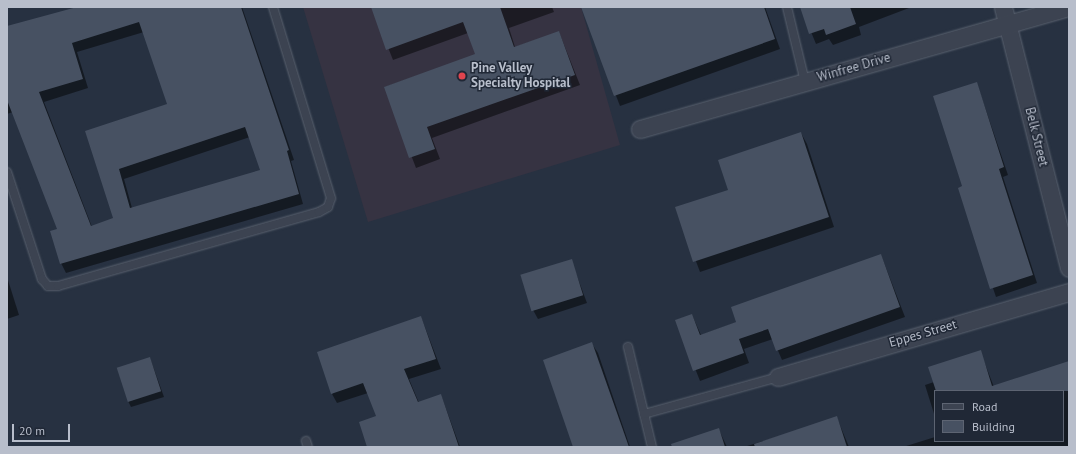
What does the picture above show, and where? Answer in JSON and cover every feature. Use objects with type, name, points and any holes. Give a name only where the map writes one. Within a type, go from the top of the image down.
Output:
[{"type":"street","name":"Winfree Drive","points":[[640,130],[805,82],[1005,15],[1067,7]]},
{"type":"street","name":"Belk Street","points":[[1005,15],[1069,268]]},
{"type":"street","name":"Eppes Street","points":[[778,377],[1069,292]]},
{"type":"lane","points":[[7,172],[42,279],[48,286],[58,286],[319,212],[328,207],[331,198],[273,7]]},
{"type":"lane","points":[[787,7],[805,82]]},
{"type":"lane","points":[[628,347],[652,447]]},
{"type":"lane","points":[[644,414],[778,377]]},
{"type":"shaded area","name":"Pine Valley Specialty Hospital","points":[[303,7],[581,7],[620,145],[368,222]]},
{"type":"building","points":[[77,7],[241,7],[289,150],[287,151],[299,194],[60,264],[50,231],[57,229],[7,100],[7,26]],"holes":[[[139,22],[167,104],[85,131],[113,218],[91,226],[39,92],[83,79],[72,43]],[[245,127],[260,170],[130,208],[119,169]]]},
{"type":"building","points":[[371,7],[500,7],[514,47],[559,31],[575,75],[427,127],[435,149],[409,158],[384,87],[475,54],[463,22],[386,50]]},
{"type":"building","points":[[581,7],[764,7],[775,39],[614,96]]},
{"type":"building","points":[[800,7],[850,7],[856,24],[826,35],[824,29],[809,34]]},
{"type":"building","points":[[977,82],[1004,167],[999,169],[1033,275],[990,289],[958,188],[962,186],[933,96]]},
{"type":"building","points":[[801,132],[829,217],[693,262],[675,207],[728,190],[718,160]]},
{"type":"building","points":[[881,254],[900,307],[776,351],[768,329],[739,339],[744,353],[693,371],[675,320],[692,314],[700,335],[736,322],[731,307]]},
{"type":"building","points":[[572,259],[583,295],[531,311],[520,275]]},
{"type":"building","points":[[421,316],[436,359],[404,369],[418,402],[441,394],[459,447],[367,447],[359,422],[376,416],[363,383],[331,394],[317,352]]},
{"type":"building","points":[[592,342],[629,447],[573,447],[543,360]]},
{"type":"building","points":[[981,350],[992,386],[1069,361],[1069,391],[936,390],[928,367]]},
{"type":"building","points":[[150,357],[161,391],[128,402],[117,368]]},
{"type":"building","points":[[837,416],[847,447],[755,447],[754,444]]},
{"type":"building","points":[[719,428],[725,447],[672,447],[671,444]]},
{"type":"place","name":"Pine Valley Specialty Hospital","points":[[462,76]]}]
